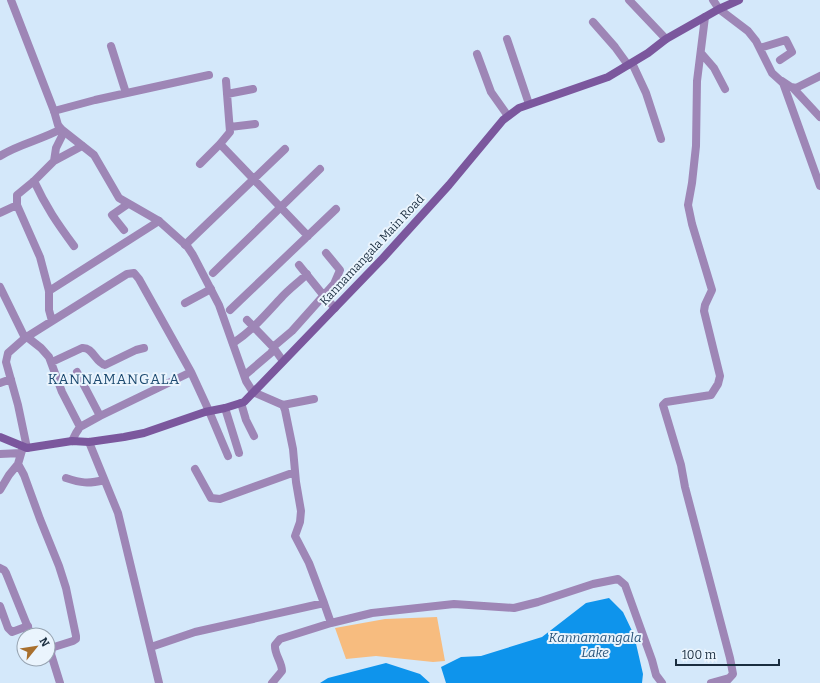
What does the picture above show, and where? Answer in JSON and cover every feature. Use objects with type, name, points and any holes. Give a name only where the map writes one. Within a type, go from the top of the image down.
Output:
[{"type":"main road","name":"Kannamangala Main Road","points":[[24,449],[72,442],[89,442],[144,433],[209,411],[242,403],[383,258],[449,185],[503,120],[519,108],[608,77],[648,53],[666,39],[719,9],[739,0]]},
{"type":"main road","points":[[0,436],[24,449]]},
{"type":"street","points":[[11,0],[58,125],[94,155],[119,198],[159,221],[185,245],[193,255],[219,305],[245,375],[253,392],[283,405],[314,399]]},
{"type":"street","points":[[630,0],[666,39]]},
{"type":"street","points":[[713,0],[719,9],[748,31],[756,41],[772,73],[793,88],[820,117]]},
{"type":"street","points":[[705,17],[697,81],[696,146],[688,205],[692,224],[712,290],[705,305],[704,311],[720,376],[718,384],[711,395],[666,402],[663,405],[681,465],[684,487],[733,674],[727,680],[711,683]]},
{"type":"street","points":[[593,22],[630,64],[643,86],[661,139]]},
{"type":"street","points":[[507,39],[529,104]]},
{"type":"street","points":[[760,48],[786,40],[792,52],[780,60]]},
{"type":"street","points":[[111,46],[126,93]]},
{"type":"street","points":[[701,53],[714,68],[725,89]]},
{"type":"street","points":[[478,54],[491,92],[508,116]]},
{"type":"street","points":[[54,111],[95,100],[209,75]]},
{"type":"street","points":[[793,88],[796,88],[820,76]]},
{"type":"street","points":[[781,80],[820,186]]},
{"type":"street","points":[[200,164],[230,132],[226,81]]},
{"type":"street","points":[[227,94],[253,89]]},
{"type":"street","points":[[230,127],[255,124]]},
{"type":"street","points":[[0,156],[9,150],[63,130]]},
{"type":"street","points":[[54,161],[56,148],[63,130]]},
{"type":"street","points":[[220,144],[308,236]]},
{"type":"street","points":[[52,321],[49,310],[49,291],[40,258],[17,205],[17,195],[54,161],[82,146]]},
{"type":"street","points":[[185,245],[285,149]]},
{"type":"street","points":[[213,273],[320,169]]},
{"type":"street","points":[[34,181],[43,202],[74,246]]},
{"type":"street","points":[[124,230],[112,215],[128,204]]},
{"type":"street","points":[[0,213],[17,205]]},
{"type":"street","points":[[230,310],[336,209]]},
{"type":"street","points":[[49,291],[159,221]]},
{"type":"street","points":[[245,375],[272,352],[273,347],[292,331],[334,284],[340,270],[326,253]]},
{"type":"street","points":[[299,265],[335,308]]},
{"type":"street","points":[[0,490],[18,464],[24,449],[11,379],[6,362],[8,353],[26,337],[127,274],[134,273],[139,278],[191,372],[228,456]]},
{"type":"street","points":[[233,343],[247,334],[282,297],[307,274]]},
{"type":"street","points":[[0,287],[26,337],[41,348],[52,362],[55,375],[62,392],[80,427]]},
{"type":"street","points":[[184,303],[211,288]]},
{"type":"street","points":[[247,320],[273,347],[283,361]]},
{"type":"street","points":[[52,362],[85,348],[89,349],[104,365],[136,350],[144,348]]},
{"type":"street","points":[[77,372],[100,416]]},
{"type":"street","points":[[72,442],[80,427],[191,372]]},
{"type":"street","points":[[0,383],[11,379]]},
{"type":"street","points":[[242,403],[246,420],[254,436]]},
{"type":"street","points":[[283,405],[293,449],[301,510],[300,522],[295,536],[309,563],[331,623]]},
{"type":"street","points":[[225,408],[239,453]]},
{"type":"street","points":[[89,442],[118,513],[159,683]]},
{"type":"street","points":[[0,454],[24,449]]},
{"type":"street","points":[[18,464],[24,475],[66,588],[76,639],[56,646]]},
{"type":"street","points":[[195,468],[211,498],[214,500],[295,472]]},
{"type":"street","points":[[66,478],[84,484],[104,480]]},
{"type":"street","points":[[0,568],[6,573],[28,626],[12,632],[8,628],[0,606]]},
{"type":"street","points":[[272,683],[282,671],[282,666],[274,650],[275,645],[280,639],[331,623],[372,613],[454,604],[514,608],[538,602],[593,584],[618,579],[625,585],[656,675],[662,683]]},
{"type":"street","points":[[151,646],[195,632],[324,603]]},
{"type":"street","points":[[55,667],[60,683]]},
{"type":"shaded area","points":[[437,617],[445,661],[433,662],[376,656],[346,659],[335,628],[385,619]]},
{"type":"water","name":"Kannamangala Lake","points":[[609,598],[623,612],[634,635],[643,674],[642,683],[446,683],[441,667],[461,657],[481,656],[542,637],[586,603]]},
{"type":"water","points":[[386,663],[420,674],[430,683],[320,683],[328,678]]},
{"type":"district","name":"KANNAMANGALA","points":[[114,379]]}]
